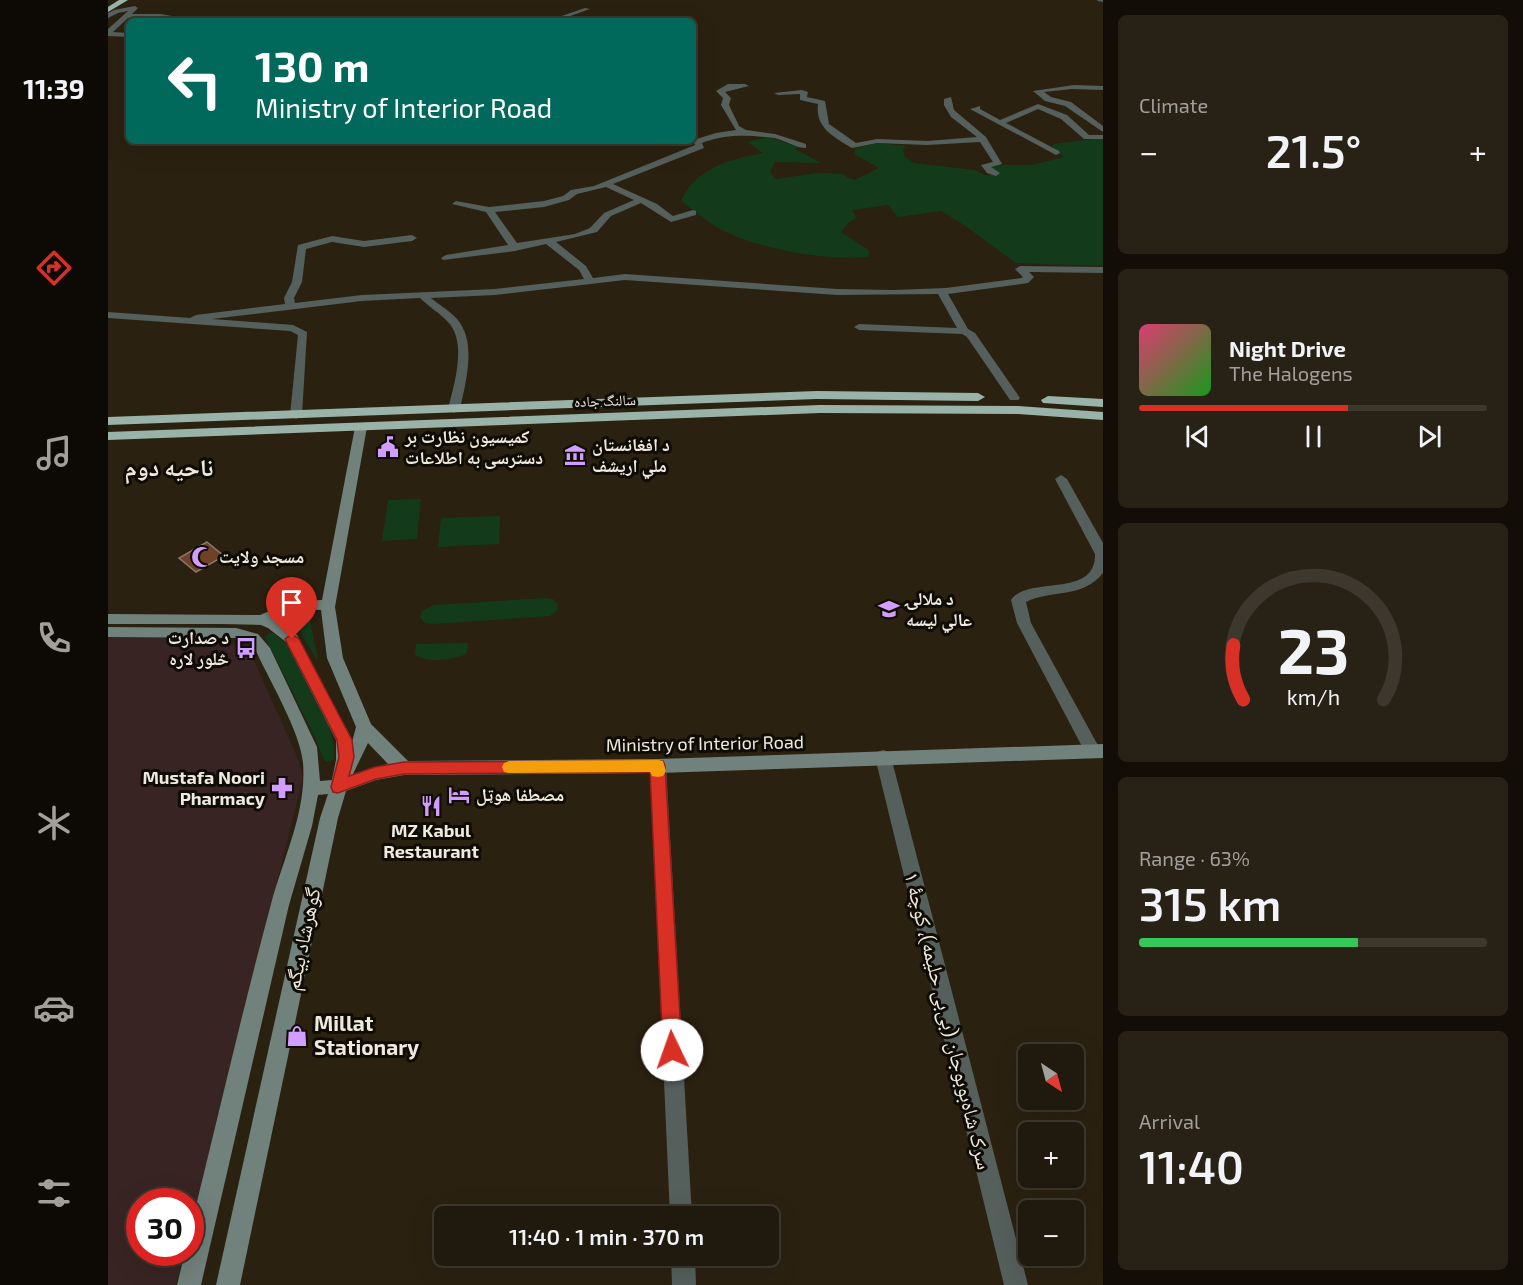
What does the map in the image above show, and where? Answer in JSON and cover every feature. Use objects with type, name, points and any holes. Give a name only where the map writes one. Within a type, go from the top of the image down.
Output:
[{"type":"highway","points":[[108,5],[116,0]]},
{"type":"highway","points":[[108,10],[124,0]]},
{"type":"highway","name":"سالنگ جاده","points":[[108,436],[361,427],[645,409],[818,395],[1014,398],[1103,403]]},
{"type":"highway","name":"سالنگ جاده","points":[[108,421],[454,409],[1018,410],[1103,416]]},
{"type":"main road","points":[[361,427],[328,607],[335,658],[364,727],[404,768]]},
{"type":"main road","points":[[108,619],[262,621],[276,611],[292,605],[316,603],[328,607]]},
{"type":"main road","name":"گوهرشاد بیگم","points":[[228,1285],[329,818],[346,757],[340,730],[292,639],[283,630],[262,621]]},
{"type":"main road","name":"گوهرشاد بیگم","points":[[108,632],[236,633],[253,638],[262,648],[309,747],[313,762],[312,788],[280,903],[189,1285]]},
{"type":"main road","points":[[340,781],[359,748],[364,727]]},
{"type":"main road","name":"Ministry of Interior Road","points":[[312,788],[404,768],[658,766],[1098,751]]},
{"type":"street","points":[[108,33],[143,0]]},
{"type":"street","points":[[108,16],[116,11],[135,8]]},
{"type":"street","points":[[559,18],[587,9]]},
{"type":"street","points":[[124,16],[175,18]]},
{"type":"street","points":[[108,33],[126,35]]},
{"type":"street","points":[[108,41],[126,42]]},
{"type":"street","points":[[743,132],[736,127],[725,105],[727,98],[720,91],[731,86],[745,86]]},
{"type":"street","points":[[1103,88],[1075,89],[1074,87],[1037,91],[1048,99],[1068,104],[1103,130]]},
{"type":"street","points":[[778,93],[802,92],[805,94],[803,98],[822,103],[819,116],[826,129],[855,146],[877,141],[927,143],[983,139]]},
{"type":"street","points":[[948,99],[947,104],[950,111],[983,139],[998,164],[985,165],[990,171],[996,173]]},
{"type":"street","points":[[1002,122],[1038,106],[1064,117],[1087,137],[1103,137]]},
{"type":"street","points":[[977,108],[974,109],[1056,153]]},
{"type":"street","points":[[456,204],[489,210],[544,204],[566,198],[574,192],[607,184],[644,167],[701,146],[696,142],[706,138],[743,132],[775,136],[803,146]]},
{"type":"street","points":[[607,184],[654,206],[671,219],[693,213]]},
{"type":"street","points":[[446,258],[549,242],[594,230],[596,225],[621,206],[640,201]]},
{"type":"street","points":[[489,210],[515,248]]},
{"type":"street","points":[[290,307],[289,298],[297,282],[301,247],[332,239],[364,244],[412,238]]},
{"type":"street","points":[[549,242],[583,268],[590,282]]},
{"type":"street","points":[[964,331],[941,291],[1024,281],[1029,277],[1020,269],[1103,270]]},
{"type":"street","points":[[190,322],[196,318],[362,298],[424,297],[625,277],[837,292],[946,291]]},
{"type":"street","points":[[424,297],[456,323],[461,339],[462,367],[454,409]]},
{"type":"street","points":[[110,316],[292,328],[299,331],[303,334],[296,415]]},
{"type":"street","points":[[859,327],[964,331],[971,335],[1014,398]]},
{"type":"street","points":[[1061,479],[1102,554],[1102,565],[1089,580],[1076,589],[1029,595],[1018,600],[1018,605],[1024,623],[1098,751]]},
{"type":"street","name":"سرک شاه‌بوبوجان (بی‌بی حلیمه)، کوچۀ ۱","points":[[884,757],[911,878],[1016,1285]]},
{"type":"street","points":[[658,766],[680,1206]]},
{"type":"street","points":[[683,1266],[684,1285]]},
{"type":"shaded area","points":[[108,637],[204,637],[230,642],[251,654],[299,761],[303,778],[200,1188],[126,1188],[126,1266],[181,1266],[176,1285],[108,1285]]},
{"type":"green space","points":[[768,137],[799,147],[795,149],[821,163],[775,162],[770,172],[776,179],[817,173],[844,174],[855,180],[879,168],[854,154],[856,148],[878,143],[906,146],[903,150],[905,157],[914,163],[975,170],[984,175],[995,174],[988,167],[991,165],[1032,165],[1064,157],[1053,148],[1053,144],[1103,138],[1103,266],[1016,263],[941,211],[898,217],[888,205],[852,210],[857,218],[849,222],[841,232],[867,249],[870,253],[867,257],[832,257],[793,252],[737,237],[712,224],[681,201],[695,180],[715,167],[739,158],[763,153],[747,142]]},
{"type":"green space","points":[[421,499],[417,539],[382,541],[388,500]]},
{"type":"green space","points":[[500,516],[499,544],[438,547],[441,518]]},
{"type":"green space","points":[[553,599],[558,605],[557,611],[550,616],[434,624],[425,623],[420,617],[422,611],[434,605]]},
{"type":"green space","points":[[306,610],[309,614],[318,662],[294,621],[300,612]]},
{"type":"green space","points":[[270,633],[285,642],[317,699],[334,745],[334,759],[328,762],[324,760],[265,637]]},
{"type":"green space","points":[[468,643],[467,653],[456,658],[433,660],[415,654],[416,644]]},
{"type":"building","name":"مسجد ولایت","points":[[207,542],[224,556],[196,572],[179,558]]},
{"type":"slow traffic","points":[[509,767],[658,766],[658,771]]},
{"type":"place","name":"کمیسیون نظارت بر دسترسی به اطلاعات","points":[[388,447]]},
{"type":"place","name":"د افغانستان ملي اریشف","points":[[575,455]]},
{"type":"place","name":"مسجد ولایت","points":[[202,557]]},
{"type":"place","name":"د ملالۍ عالي لیسه","points":[[889,609]]},
{"type":"place","name":"د صدارت څلور لاره","points":[[246,648]]},
{"type":"place","name":"Mustafa Noori Pharmacy","points":[[282,788]]},
{"type":"place","name":"مصطفا هوټل","points":[[459,795]]},
{"type":"place","name":"MZ Kabul Restaurant","points":[[431,806]]},
{"type":"place","name":"Millat Stationary","points":[[297,1036]]},
{"type":"district","name":"ناحیه دوم","points":[[169,468]]},
{"type":"route","points":[[292,639],[344,740],[346,757],[344,773],[338,787],[375,773],[404,768],[658,766],[672,1050]]}]
